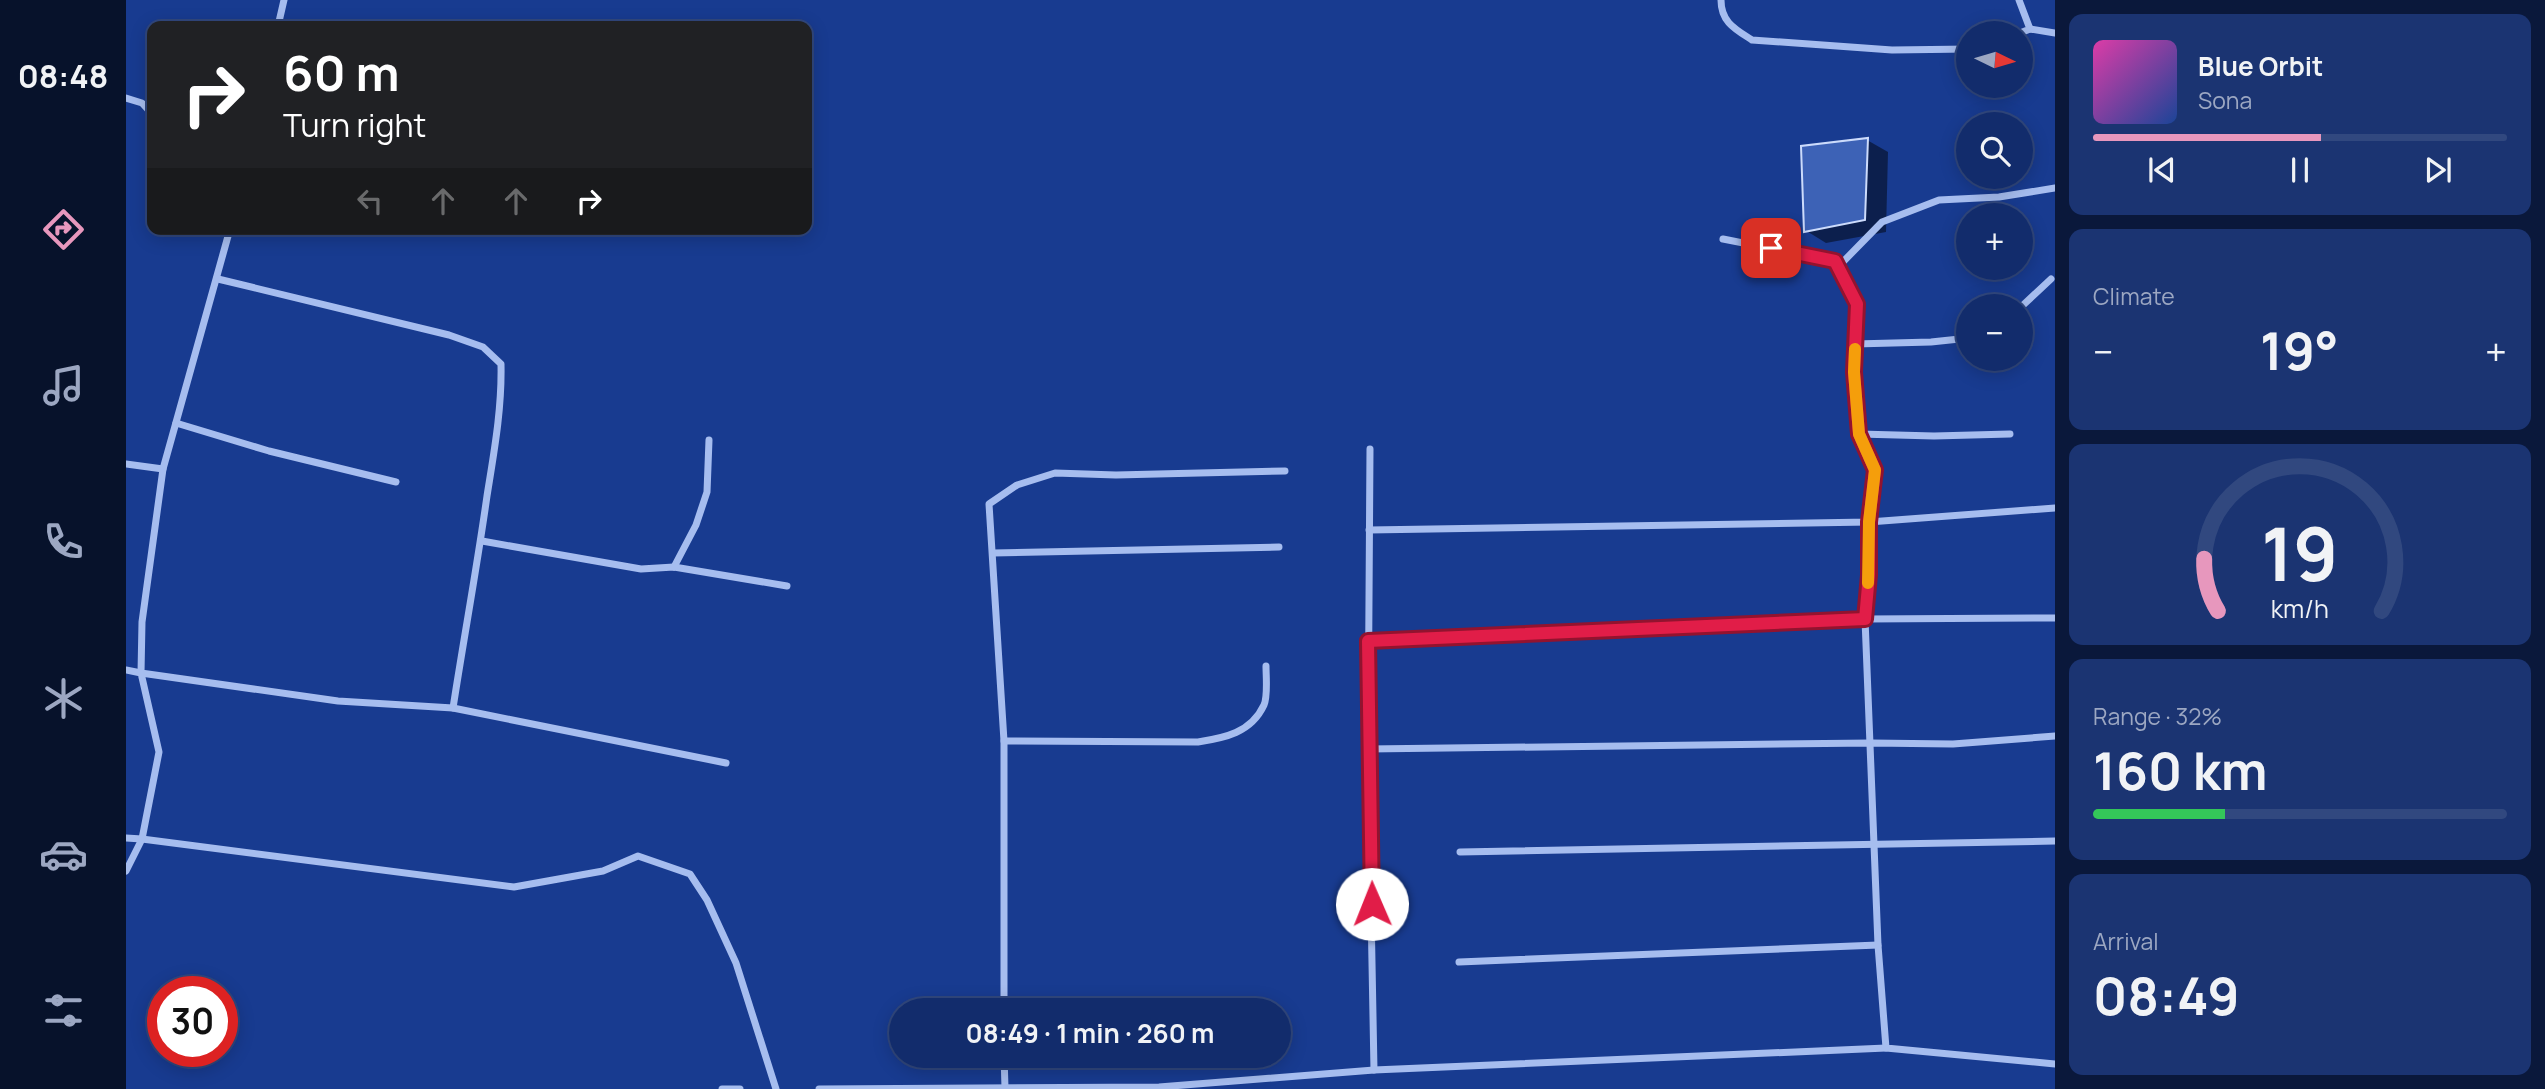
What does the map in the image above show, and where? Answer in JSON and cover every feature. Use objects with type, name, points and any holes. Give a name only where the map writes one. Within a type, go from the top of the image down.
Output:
[{"type":"street","points":[[279,21],[284,0]]},
{"type":"street","points":[[1721,0],[1721,12],[1733,28],[1752,40],[1892,50],[1956,49]]},
{"type":"street","points":[[2019,0],[2027,21]]},
{"type":"street","points":[[2034,30],[2055,33]]},
{"type":"street","points":[[126,98],[142,103],[147,108]]},
{"type":"street","points":[[1838,267],[1882,222],[1938,200],[1999,197],[2055,188]]},
{"type":"street","points":[[126,871],[142,839],[159,751],[141,673],[142,622],[163,469],[229,235]]},
{"type":"street","points":[[1723,239],[1835,261],[1857,304],[1854,372],[1859,434],[1875,470],[1869,522],[1869,575],[1865,619],[1878,945],[1886,1048]]},
{"type":"street","points":[[218,279],[449,335],[483,347],[500,363],[502,398],[482,541],[453,708]]},
{"type":"street","points":[[2033,296],[2051,279]]},
{"type":"street","points":[[1855,344],[1956,339]]},
{"type":"street","points":[[176,423],[396,482]]},
{"type":"street","points":[[1859,434],[2010,434]]},
{"type":"street","points":[[674,567],[696,525],[707,492],[709,440]]},
{"type":"street","points":[[1370,449],[1368,749],[1374,1070]]},
{"type":"street","points":[[126,464],[163,469]]},
{"type":"street","points":[[1004,998],[1004,741],[989,504],[1017,485],[1055,473],[1116,475],[1285,471]]},
{"type":"street","points":[[1369,530],[1869,522],[2055,508]]},
{"type":"street","points":[[482,541],[641,569],[674,567],[788,586]]},
{"type":"street","points":[[993,553],[1279,547]]},
{"type":"street","points":[[1368,641],[1865,619],[2055,618]]},
{"type":"street","points":[[1004,741],[1198,742],[1228,737],[1249,725],[1265,704],[1266,666]]},
{"type":"street","points":[[126,670],[338,701],[453,708],[726,763]]},
{"type":"street","points":[[1368,749],[1953,744],[2055,736]]},
{"type":"street","points":[[126,838],[514,887],[603,871],[638,856],[690,874],[707,900],[736,962],[776,1089]]},
{"type":"street","points":[[1460,852],[2055,841]]},
{"type":"street","points":[[1459,962],[1878,945]]},
{"type":"street","points":[[819,1089],[1159,1087],[1374,1070],[1886,1048],[2055,1064]]},
{"type":"street","points":[[1004,1068],[1004,1088]]},
{"type":"street","points":[[722,1089],[740,1089]]},
{"type":"building","points":[[1868,138],[1865,220],[1804,232],[1801,146]]},
{"type":"slow traffic","points":[[1855,349],[1859,434],[1875,470],[1869,522],[1868,583]]},
{"type":"route","points":[[1372,904],[1368,641],[1865,619],[1869,575],[1869,522],[1875,470],[1859,434],[1854,372],[1857,304],[1835,261],[1771,248]]}]
